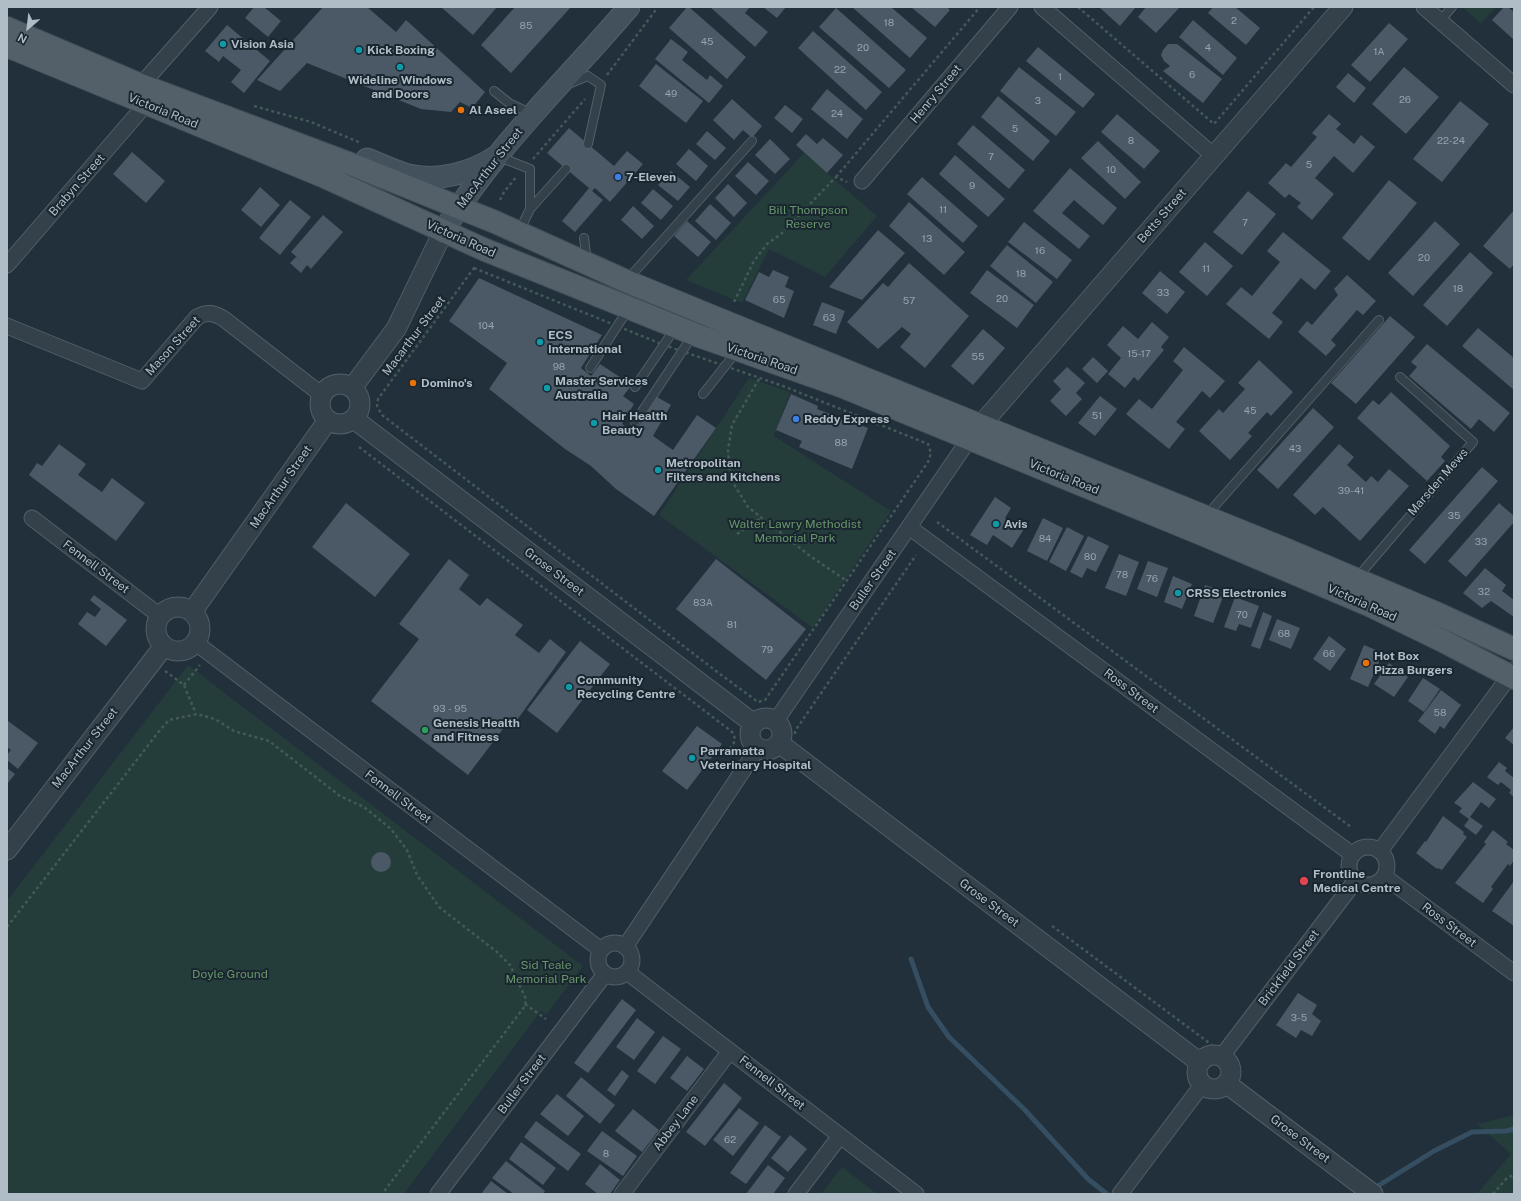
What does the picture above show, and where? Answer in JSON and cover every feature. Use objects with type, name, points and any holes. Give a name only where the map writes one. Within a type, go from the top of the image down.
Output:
[{"type":"main road","name":"MacArthur Street","points":[[443,232],[458,207],[497,156],[629,7]]},
{"type":"main road","name":"Victoria Road","points":[[7,28],[144,95],[443,232],[737,350],[976,432],[1206,516],[1479,632],[1514,649]]},
{"type":"main road","name":"Victoria Road","points":[[7,46],[144,95],[208,111],[356,166],[458,207],[976,432],[1371,606],[1513,674]]},
{"type":"main road","points":[[208,111],[295,131],[408,175],[422,177],[450,176],[475,168],[497,156]]},
{"type":"street","name":"Brabyn Street","points":[[7,265],[144,95],[210,7]]},
{"type":"street","name":"Henry Street","points":[[862,181],[1010,7]]},
{"type":"street","points":[[1042,7],[1214,156]]},
{"type":"street","name":"Betts Street","points":[[976,432],[1343,7]]},
{"type":"street","points":[[1424,7],[1514,85]]},
{"type":"street","name":"MacArthur Street","points":[[352,388],[396,329],[443,232]]},
{"type":"street","name":"Mason Street","points":[[7,326],[142,381],[197,317],[209,312],[224,319],[322,395]]},
{"type":"street","points":[[339,384],[352,388],[360,400],[358,413],[354,419],[341,424],[328,420],[320,409],[322,395],[332,386],[339,384]]},
{"type":"street","name":"Grose Street","points":[[354,419],[754,724]]},
{"type":"street","name":"MacArthur Street","points":[[192,612],[328,420]]},
{"type":"street","name":"Buller Street","points":[[776,722],[909,527],[976,432]]},
{"type":"street","name":"Fennell Street","points":[[32,518],[160,616]]},
{"type":"street","name":"Ross Street","points":[[909,527],[1353,855]]},
{"type":"street","points":[[175,607],[192,612],[200,623],[199,637],[202,648],[177,652],[164,646],[156,636],[156,629],[160,616],[169,609],[175,607]]},
{"type":"street","name":"MacArthur Street","points":[[8,847],[164,646]]},
{"type":"street","name":"Fennell Street","points":[[202,648],[601,950]]},
{"type":"street","points":[[1380,851],[1513,674]]},
{"type":"street","points":[[766,718],[776,722],[779,725],[782,734],[779,743],[772,749],[762,750],[758,748],[750,737],[754,724],[766,718]]},
{"type":"street","name":"Grose Street","points":[[779,743],[1199,1062]]},
{"type":"street","points":[[625,947],[758,748]]},
{"type":"street","points":[[1366,847],[1380,851],[1387,863],[1384,876],[1374,884],[1362,884],[1356,880],[1350,866],[1353,855],[1366,847]]},
{"type":"street","name":"Ross Street","points":[[1384,876],[1514,973]]},
{"type":"street","name":"Brickfield Street","points":[[1222,1056],[1356,880]]},
{"type":"street","points":[[613,944],[625,947],[630,953],[632,959],[631,966],[627,972],[617,977],[606,974],[598,963],[601,950],[606,946],[613,944]]},
{"type":"street","name":"Fennell Street","points":[[627,972],[916,1194]]},
{"type":"street","name":"Buller Street","points":[[438,1194],[606,974]]},
{"type":"street","name":"Abbey Lane","points":[[622,1194],[730,1051]]},
{"type":"street","points":[[1213,1054],[1222,1056],[1230,1067],[1230,1078],[1226,1084],[1214,1089],[1202,1085],[1197,1075],[1199,1062],[1206,1056],[1213,1054]]},
{"type":"street","name":"Grose Street","points":[[1226,1084],[1368,1190]]},
{"type":"street","points":[[1120,1194],[1202,1085]]},
{"type":"street","points":[[796,1194],[840,1136]]},
{"type":"lane","points":[[1440,21],[1452,7]]},
{"type":"lane","points":[[555,89],[588,76],[601,85],[588,144]]},
{"type":"lane","points":[[494,91],[509,103],[533,114]]},
{"type":"lane","points":[[626,281],[752,141]]},
{"type":"lane","points":[[497,156],[530,169],[530,209]]},
{"type":"lane","points":[[519,233],[530,209],[566,169]]},
{"type":"lane","points":[[584,238],[587,264]]},
{"type":"lane","points":[[590,368],[630,307]]},
{"type":"lane","points":[[1206,516],[1379,320]]},
{"type":"lane","points":[[635,388],[685,330]]},
{"type":"lane","points":[[635,422],[685,330]]},
{"type":"lane","points":[[703,394],[737,350]]},
{"type":"lane","name":"Marsden Mews","points":[[1356,579],[1473,442],[1400,377]]},
{"type":"path","points":[[500,200],[504,192],[525,167],[599,84],[658,7]]},
{"type":"path","points":[[734,302],[754,262],[767,244],[781,234],[836,177],[980,7]]},
{"type":"path","points":[[1078,7],[1214,124],[1314,7]]},
{"type":"path","points":[[251,105],[311,122],[368,146]]},
{"type":"path","points":[[836,177],[845,182],[862,181]]},
{"type":"path","name":"Macarthur Street","points":[[382,415],[377,406],[378,399],[474,268]]},
{"type":"path","points":[[759,378],[732,425],[728,450],[730,471],[735,486],[748,507],[810,556],[847,581]]},
{"type":"path","name":"Grose Street","points":[[382,415],[714,670],[758,702],[764,700]]},
{"type":"path","name":"Buller Street","points":[[764,700],[928,462],[931,453],[928,444]]},
{"type":"path","name":"Grose Street","points":[[359,447],[731,731],[734,734],[735,741],[727,753]]},
{"type":"path","points":[[737,534],[761,518]]},
{"type":"path","points":[[937,522],[1351,827]]},
{"type":"path","name":"Buller Street","points":[[795,731],[916,555]]},
{"type":"path","points":[[184,685],[202,648]]},
{"type":"path","points":[[152,662],[184,685],[196,714]]},
{"type":"path","points":[[7,927],[169,720],[196,714],[215,719],[234,731],[269,741],[340,796],[364,807],[391,829],[407,850],[417,875],[439,907],[497,952],[510,965],[526,999],[525,1004],[382,1194]]},
{"type":"path","points":[[525,1004],[546,1019]]},
{"type":"path","points":[[1493,1194],[1507,1178],[1514,1175]]},
{"type":"green space","points":[[1462,7],[1496,7],[1481,24]]},
{"type":"green space","name":"Bill Thompson Reserve","points":[[804,153],[877,216],[825,277],[769,249],[742,303],[686,280]]},
{"type":"green space","name":"Walter Lawry Methodist Memorial Park","points":[[749,378],[790,392],[774,436],[891,511],[813,628],[659,515]]},
{"type":"green space","name":"Doyle Ground","points":[[188,665],[583,966],[546,1015],[541,1011],[404,1194],[7,1194],[7,901]]},
{"type":"green space","points":[[1514,1115],[1514,1194],[1477,1194],[1511,1154],[1477,1124]]},
{"type":"green space","points":[[842,1167],[877,1194],[821,1194]]},
{"type":"building","points":[[254,7],[264,7],[281,21],[268,37],[245,18]]},
{"type":"building","points":[[323,7],[367,7],[396,32],[406,20],[485,92],[472,108],[460,102],[451,112],[421,109],[307,63],[280,91],[257,80]]},
{"type":"building","points":[[441,7],[497,7],[473,35]]},
{"type":"building","points":[[515,7],[571,7],[511,73],[481,45]]},
{"type":"building","points":[[687,7],[689,7],[746,57],[727,79],[669,28]]},
{"type":"building","points":[[710,7],[750,7],[745,13],[768,32],[755,47]]},
{"type":"building","points":[[763,7],[786,7],[777,18]]},
{"type":"building","points":[[852,7],[891,7],[927,38],[910,58]]},
{"type":"building","points":[[911,7],[947,7],[950,10],[935,27]]},
{"type":"building","points":[[1099,7],[1136,7],[1120,26]]},
{"type":"building","points":[[1146,7],[1180,7],[1156,33],[1138,17]]},
{"type":"building","points":[[1213,7],[1235,7],[1260,28],[1246,45],[1208,13]]},
{"type":"building","points":[[1504,7],[1508,7],[1514,12],[1514,40],[1492,20]]},
{"type":"building","points":[[836,8],[906,70],[889,88],[819,27]]},
{"type":"building","points":[[1193,20],[1237,58],[1223,75],[1179,37]]},
{"type":"building","points":[[1389,23],[1408,39],[1370,82],[1351,65]]},
{"type":"building","points":[[227,25],[270,61],[244,93],[231,82],[241,70],[223,56],[219,62],[205,51]]},
{"type":"building","points":[[813,31],[882,92],[866,110],[798,48]]},
{"type":"building","points":[[671,39],[688,52],[682,60],[707,80],[710,75],[723,86],[709,103],[655,59]]},
{"type":"building","points":[[1168,44],[1177,44],[1222,79],[1203,103],[1163,71],[1170,66],[1164,61],[1161,55]]},
{"type":"building","points":[[1038,47],[1095,94],[1083,108],[1026,61]]},
{"type":"building","points":[[656,64],[703,101],[686,123],[639,86]]},
{"type":"building","points":[[1019,67],[1076,112],[1056,136],[1000,91]]},
{"type":"building","points":[[1404,67],[1439,97],[1406,134],[1372,104]]},
{"type":"building","points":[[1348,73],[1366,88],[1354,103],[1336,87]]},
{"type":"building","points":[[827,89],[863,119],[847,139],[811,109]]},
{"type":"building","points":[[998,96],[1050,141],[1033,161],[981,117]]},
{"type":"building","points":[[732,99],[762,126],[752,138],[743,130],[734,140],[713,120]]},
{"type":"building","points":[[1460,101],[1489,124],[1442,182],[1413,159]]},
{"type":"building","points":[[785,105],[803,119],[792,133],[774,118]]},
{"type":"building","points":[[1117,114],[1160,151],[1144,169],[1101,132]]},
{"type":"building","points":[[1329,114],[1341,124],[1336,129],[1354,144],[1361,135],[1375,147],[1353,173],[1334,156],[1315,178],[1334,194],[1312,220],[1297,207],[1301,203],[1289,194],[1285,198],[1268,183],[1286,163],[1291,167],[1317,137],[1312,133]]},
{"type":"building","points":[[973,125],[1025,170],[1009,189],[957,144]]},
{"type":"building","points":[[569,128],[614,166],[627,151],[643,164],[610,202],[595,188],[592,191],[603,200],[575,232],[562,221],[589,188],[547,153]]},
{"type":"building","points":[[707,131],[726,148],[715,160],[696,144]]},
{"type":"building","points":[[806,134],[817,144],[823,138],[843,155],[827,173],[796,145]]},
{"type":"building","points":[[770,139],[790,159],[775,174],[755,155]]},
{"type":"building","points":[[1098,141],[1141,182],[1125,199],[1081,158]]},
{"type":"building","points":[[689,149],[708,166],[696,181],[676,164]]},
{"type":"building","points":[[132,152],[165,181],[146,203],[113,174]]},
{"type":"building","points":[[955,155],[1005,199],[988,217],[939,174]]},
{"type":"building","points":[[748,162],[769,181],[756,195],[735,176]]},
{"type":"building","points":[[1070,168],[1117,208],[1103,225],[1074,200],[1062,213],[1090,236],[1079,249],[1033,211]]},
{"type":"building","points":[[671,171],[690,187],[678,201],[658,185]]},
{"type":"building","points":[[922,177],[978,226],[963,243],[907,194]]},
{"type":"building","points":[[1389,180],[1417,203],[1369,261],[1342,238]]},
{"type":"building","points":[[728,184],[747,203],[734,217],[715,198]]},
{"type":"building","points":[[260,187],[280,205],[261,227],[241,210]]},
{"type":"building","points":[[653,189],[673,206],[661,220],[641,203]]},
{"type":"building","points":[[1248,191],[1276,214],[1242,255],[1213,232]]},
{"type":"building","points":[[290,200],[311,217],[280,255],[259,238]]},
{"type":"building","points":[[909,202],[965,252],[944,275],[889,226]]},
{"type":"building","points":[[710,204],[731,223],[716,240],[695,221]]},
{"type":"building","points":[[633,206],[654,226],[642,239],[621,220]]},
{"type":"building","points":[[1514,210],[1514,264],[1510,269],[1483,246]]},
{"type":"building","points":[[323,215],[343,232],[311,269],[307,265],[301,273],[290,263],[296,257],[301,261],[291,252]]},
{"type":"building","points":[[687,221],[711,242],[698,257],[674,236]]},
{"type":"building","points":[[1435,221],[1460,244],[1413,296],[1388,273]]},
{"type":"building","points":[[1024,222],[1072,260],[1057,279],[1008,242]]},
{"type":"building","points":[[878,230],[905,253],[862,300],[829,287]]},
{"type":"building","points":[[1283,232],[1331,271],[1315,290],[1301,278],[1272,313],[1283,322],[1269,339],[1226,304],[1241,287],[1252,296],[1280,262],[1267,251]]},
{"type":"building","points":[[1205,242],[1233,266],[1207,296],[1179,272]]},
{"type":"building","points":[[1007,245],[1053,282],[1036,303],[990,266]]},
{"type":"building","points":[[1470,252],[1493,273],[1447,326],[1423,305]]},
{"type":"building","points":[[909,263],[969,316],[925,368],[900,347],[911,334],[902,327],[878,349],[847,322],[883,283],[888,287]]},
{"type":"building","points":[[773,270],[789,277],[785,287],[794,291],[784,318],[745,300],[759,272],[769,277]]},
{"type":"building","points":[[987,270],[1034,305],[1017,328],[970,293]]},
{"type":"building","points":[[1160,271],[1185,292],[1167,314],[1142,293]]},
{"type":"building","points":[[1347,275],[1376,301],[1363,315],[1357,310],[1331,340],[1336,345],[1326,356],[1298,332],[1307,321],[1312,325],[1338,295],[1334,289]]},
{"type":"building","points":[[479,278],[602,335],[581,368],[591,376],[600,364],[632,385],[623,396],[634,404],[622,424],[635,432],[657,397],[671,405],[653,436],[673,450],[697,415],[716,428],[654,516],[616,489],[591,466],[565,449],[489,389],[507,363],[449,321]]},
{"type":"building","points":[[822,302],[845,311],[836,334],[813,325]]},
{"type":"building","points":[[1390,316],[1415,337],[1356,404],[1331,383]]},
{"type":"building","points":[[1152,322],[1169,337],[1161,347],[1164,350],[1138,381],[1134,377],[1125,388],[1108,374],[1121,358],[1107,345],[1123,326],[1138,339]]},
{"type":"building","points":[[1478,328],[1514,358],[1514,390],[1462,346]]},
{"type":"building","points":[[983,329],[1005,348],[973,385],[951,366]]},
{"type":"building","points":[[1427,344],[1510,413],[1494,432],[1479,419],[1471,429],[1409,376],[1417,367],[1411,362]]},
{"type":"building","points":[[1184,347],[1225,381],[1210,398],[1202,391],[1176,422],[1185,429],[1169,449],[1126,414],[1139,399],[1152,409],[1183,370],[1173,361]]},
{"type":"building","points":[[1093,357],[1108,371],[1097,383],[1082,369]]},
{"type":"building","points":[[1259,360],[1293,392],[1271,416],[1267,412],[1248,433],[1252,436],[1230,460],[1199,431],[1219,409],[1223,413],[1245,389],[1238,383]]},
{"type":"building","points":[[1067,367],[1085,383],[1076,393],[1082,399],[1066,416],[1050,401],[1061,389],[1053,381]]},
{"type":"building","points":[[1391,392],[1450,446],[1441,457],[1445,461],[1427,481],[1357,418],[1373,400],[1379,405]]},
{"type":"building","points":[[791,394],[818,406],[817,409],[868,428],[852,469],[799,447],[802,441],[776,430]]},
{"type":"building","points":[[1100,396],[1117,409],[1095,436],[1078,423]]},
{"type":"building","points":[[1313,408],[1334,427],[1278,489],[1257,470]]},
{"type":"building","points":[[59,444],[86,464],[78,475],[102,492],[112,478],[145,503],[116,541],[29,475],[37,463],[42,466]]},
{"type":"building","points":[[1339,444],[1354,457],[1347,465],[1366,482],[1371,476],[1378,482],[1389,469],[1409,486],[1360,541],[1323,507],[1315,515],[1293,495]]},
{"type":"building","points":[[1482,467],[1498,481],[1425,564],[1409,550]]},
{"type":"building","name":"Avis","points":[[995,497],[1011,508],[1005,518],[1024,529],[1012,548],[993,535],[987,545],[970,535]]},
{"type":"building","points":[[346,503],[410,554],[375,597],[312,547]]},
{"type":"building","points":[[1499,503],[1514,516],[1514,522],[1466,577],[1448,561]]},
{"type":"building","points":[[1043,518],[1063,528],[1047,561],[1027,551]]},
{"type":"building","points":[[1067,527],[1084,536],[1066,571],[1049,562]]},
{"type":"building","points":[[1088,536],[1109,546],[1096,572],[1087,568],[1082,578],[1070,572]]},
{"type":"building","points":[[1119,554],[1139,562],[1126,596],[1105,588]]},
{"type":"building","points":[[449,559],[469,575],[459,589],[480,606],[487,598],[523,625],[515,635],[539,653],[550,639],[566,652],[517,720],[512,717],[468,775],[371,701],[419,639],[399,624]]},
{"type":"building","points":[[716,559],[806,629],[766,680],[676,609]]},
{"type":"building","points":[[1148,561],[1168,568],[1157,597],[1137,589]]},
{"type":"building","points":[[1485,568],[1506,585],[1502,591],[1514,600],[1514,617],[1491,601],[1482,608],[1463,593]]},
{"type":"building","name":"CRSS Electronics","points":[[1173,576],[1192,584],[1182,609],[1164,602]]},
{"type":"building","points":[[1205,585],[1225,592],[1213,623],[1194,616]]},
{"type":"building","points":[[94,595],[127,620],[106,646],[78,624],[87,612],[95,617],[101,609],[90,600]]},
{"type":"building","points":[[1235,597],[1259,606],[1251,628],[1239,624],[1236,631],[1224,627]]},
{"type":"building","points":[[1263,612],[1272,616],[1260,649],[1251,646]]},
{"type":"building","points":[[1277,619],[1300,628],[1291,649],[1269,640]]},
{"type":"building","points":[[1329,636],[1346,649],[1330,671],[1313,659]]},
{"type":"building","name":"Community Recycling Centre","points":[[580,641],[610,664],[557,733],[527,710]]},
{"type":"building","points":[[1364,645],[1383,653],[1368,687],[1350,679]]},
{"type":"building","points":[[1389,663],[1408,677],[1394,697],[1374,684]]},
{"type":"building","points":[[1423,678],[1440,689],[1424,712],[1408,701]]},
{"type":"building","points":[[1441,690],[1461,705],[1444,729],[1440,726],[1435,734],[1418,721]]},
{"type":"building","points":[[8,721],[38,743],[18,769],[7,760],[7,755],[11,750],[7,747]]},
{"type":"building","name":"Parramatta Veterinary Hospital","points":[[697,726],[722,744],[687,790],[662,771]]},
{"type":"building","points":[[1514,727],[1514,745],[1505,738]]},
{"type":"building","points":[[1499,762],[1507,768],[1505,771],[1514,778],[1514,797],[1509,793],[1511,790],[1501,782],[1498,785],[1487,777]]},
{"type":"building","points":[[7,768],[15,774],[7,784]]},
{"type":"building","points":[[1473,782],[1496,799],[1489,808],[1481,802],[1470,817],[1483,826],[1476,835],[1464,826],[1469,819],[1459,812],[1462,808],[1454,803]]},
{"type":"building","points":[[1443,816],[1464,832],[1463,834],[1467,837],[1442,870],[1437,869],[1416,853],[1425,841],[1426,842]]},
{"type":"building","points":[[1493,830],[1508,842],[1506,844],[1514,850],[1514,860],[1510,866],[1508,864],[1491,887],[1493,889],[1483,903],[1455,883],[1486,844],[1484,842]]},
{"type":"building","points":[[381,852],[388,855],[391,862],[388,869],[381,872],[374,869],[371,862],[374,855]]},
{"type":"building","points":[[1514,881],[1514,926],[1492,911]]},
{"type":"building","points":[[1298,993],[1317,1005],[1312,1014],[1321,1021],[1312,1036],[1301,1030],[1296,1038],[1276,1025]]},
{"type":"building","points":[[622,999],[636,1010],[588,1073],[574,1063]]},
{"type":"building","points":[[637,1018],[655,1032],[634,1060],[616,1047]]},
{"type":"building","points":[[663,1036],[681,1049],[655,1084],[637,1071]]},
{"type":"building","points":[[687,1056],[704,1069],[687,1091],[670,1078]]},
{"type":"building","points":[[622,1070],[629,1076],[615,1096],[607,1090]]},
{"type":"building","points":[[581,1077],[615,1105],[600,1124],[566,1096]]},
{"type":"building","points":[[724,1083],[742,1098],[705,1146],[686,1132]]},
{"type":"building","points":[[557,1094],[584,1116],[568,1136],[540,1114]]},
{"type":"building","points":[[739,1108],[759,1123],[733,1156],[713,1140]]},
{"type":"building","points":[[633,1109],[659,1130],[642,1152],[615,1131]]},
{"type":"building","points":[[536,1121],[581,1154],[568,1171],[524,1137]]},
{"type":"building","points":[[765,1125],[781,1137],[746,1184],[730,1173]]},
{"type":"building","points":[[602,1131],[637,1156],[623,1176],[587,1151]]},
{"type":"building","points":[[790,1135],[807,1149],[788,1172],[771,1158]]},
{"type":"building","points":[[521,1142],[556,1168],[543,1185],[509,1159]]},
{"type":"building","points":[[506,1161],[545,1191],[543,1194],[514,1194],[492,1178]]},
{"type":"building","points":[[600,1164],[620,1180],[610,1194],[598,1194],[585,1184]]},
{"type":"building","points":[[768,1165],[785,1178],[773,1194],[746,1194]]},
{"type":"building","points":[[491,1181],[508,1194],[481,1194]]},
{"type":"waterway","points":[[911,959],[928,1007],[949,1037],[1025,1110],[1088,1179],[1107,1194]]},
{"type":"waterway","points":[[1373,1189],[1434,1151],[1472,1132],[1506,1131],[1514,1129]]},
{"type":"place","name":"Vision Asia","points":[[223,44]]},
{"type":"place","name":"Kick Boxing","points":[[359,50]]},
{"type":"place","name":"Wideline Windows and Doors","points":[[400,67]]},
{"type":"place","name":"Al Aseel","points":[[461,110]]},
{"type":"place","name":"7-Eleven","points":[[618,177]]},
{"type":"place","name":"ECS International","points":[[540,342]]},
{"type":"place","name":"Domino's","points":[[413,383]]},
{"type":"place","name":"Master Services Australia","points":[[547,388]]},
{"type":"place","name":"Reddy Express","points":[[796,419]]},
{"type":"place","name":"Hair Health Beauty","points":[[594,423]]},
{"type":"place","name":"Metropolitan Filters and Kitchens","points":[[658,470]]},
{"type":"place","name":"Avis","points":[[996,524]]},
{"type":"place","name":"CRSS Electronics","points":[[1178,593]]},
{"type":"place","name":"Hot Box Pizza Burgers","points":[[1366,663]]},
{"type":"place","name":"Community Recycling Centre","points":[[569,687]]},
{"type":"place","name":"Genesis Health and Fitness","points":[[425,730]]},
{"type":"place","name":"Parramatta Veterinary Hospital","points":[[692,758]]},
{"type":"place","name":"Frontline Medical Centre","points":[[1304,881]]},
{"type":"park label","name":"Sid Teale Memorial Park","points":[[546,972]]}]
